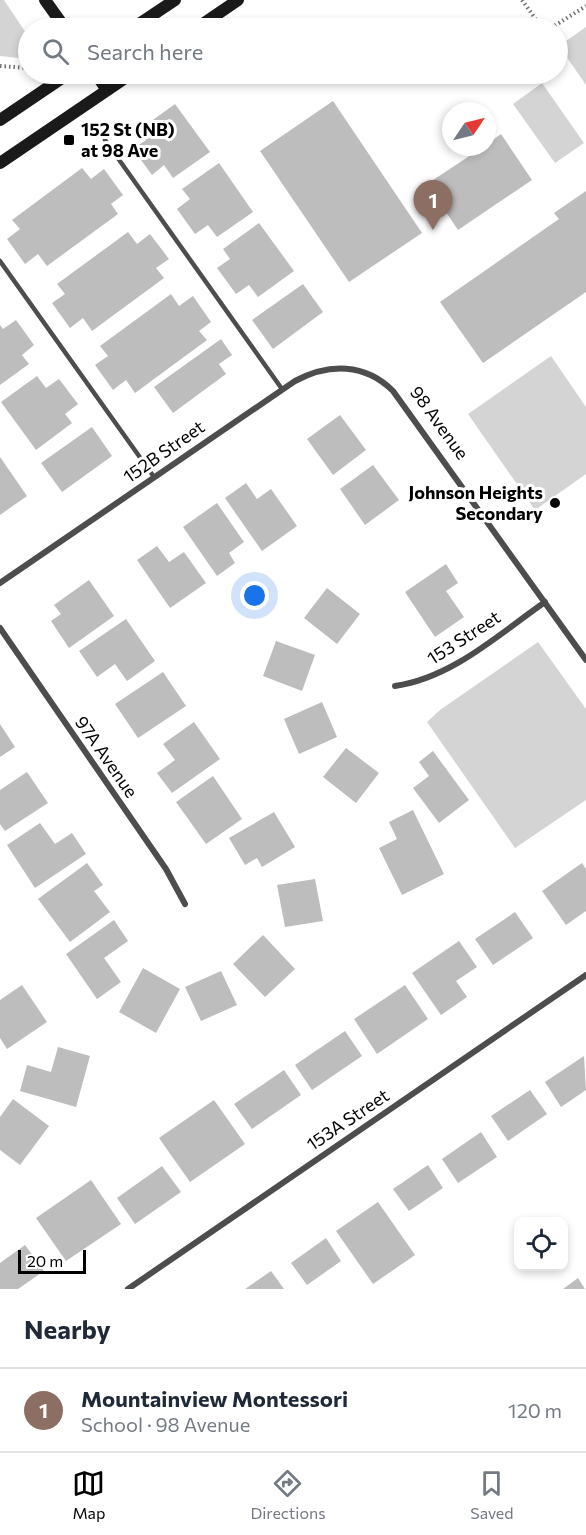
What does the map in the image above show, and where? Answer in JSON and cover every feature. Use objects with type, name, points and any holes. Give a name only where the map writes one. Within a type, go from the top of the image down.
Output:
[{"type":"main road","points":[[45,0],[58,18]]},
{"type":"main road","points":[[148,18],[175,0]]},
{"type":"main road","points":[[212,18],[238,0]]},
{"type":"main road","points":[[0,120],[53,84]]},
{"type":"main road","points":[[103,84],[107,90]]},
{"type":"main road","points":[[0,163],[116,84]]},
{"type":"street","name":"152B Street","points":[[0,583],[282,389],[319,370],[336,367],[354,369]]},
{"type":"street","name":"98 Avenue","points":[[354,369],[379,379],[393,391],[586,660]]},
{"type":"street","name":"153 Street","points":[[395,686],[418,682],[445,670],[545,602]]},
{"type":"street","name":"97A Avenue","points":[[0,628],[166,869],[185,904]]},
{"type":"street","name":"153A Street","points":[[128,1289],[586,975]]},
{"type":"lane","points":[[105,140],[282,389]]},
{"type":"lane","points":[[0,261],[154,477]]},
{"type":"path","points":[[522,0],[535,18]]},
{"type":"path","points":[[567,18],[586,6]]},
{"type":"path","points":[[0,66],[18,67]]},
{"type":"shaded area","points":[[0,0],[4,0],[18,21],[18,58],[0,56]]},
{"type":"shaded area","points":[[586,27],[586,85],[568,59],[568,40]]},
{"type":"shaded area","points":[[543,84],[584,143],[555,163],[513,104]]},
{"type":"shaded area","name":"Johnson Heights Secondary","points":[[551,356],[586,407],[586,474],[535,510],[468,414]]},
{"type":"shaded area","points":[[538,642],[586,709],[586,800],[515,848],[427,722],[440,710]]},
{"type":"building","points":[[333,101],[422,233],[349,282],[260,151]]},
{"type":"building","points":[[175,104],[210,152],[173,178],[164,165],[152,175],[133,149],[146,140],[139,130]]},
{"type":"building","points":[[501,134],[532,180],[458,230],[427,184],[469,156],[496,156],[496,138]]},
{"type":"building","points":[[219,163],[253,212],[217,237],[208,225],[195,234],[177,209],[190,199],[182,189]]},
{"type":"building","points":[[82,168],[91,179],[104,169],[123,195],[111,204],[118,214],[47,266],[38,254],[25,264],[7,239],[20,229],[12,220]]},
{"type":"building","points":[[586,191],[586,292],[483,363],[440,302],[559,219],[554,213]]},
{"type":"building","points":[[259,223],[294,271],[258,297],[249,285],[236,294],[217,268],[230,259],[223,249]]},
{"type":"building","points":[[128,232],[137,244],[150,234],[169,259],[156,268],[164,278],[92,331],[83,318],[70,328],[52,303],[65,294],[57,284]]},
{"type":"building","points":[[303,284],[323,312],[273,349],[252,320]]},
{"type":"building","points":[[171,294],[179,306],[193,296],[211,322],[199,331],[207,340],[135,393],[126,380],[113,390],[95,365],[108,356],[100,346]]},
{"type":"building","points":[[16,320],[34,345],[22,355],[29,364],[0,385],[0,325],[3,329]]},
{"type":"building","points":[[221,339],[232,355],[219,364],[226,374],[173,413],[154,387]]},
{"type":"building","points":[[37,376],[46,388],[59,379],[78,404],[65,414],[72,423],[36,450],[1,402]]},
{"type":"building","points":[[340,415],[366,450],[333,475],[307,439]]},
{"type":"building","points":[[92,427],[112,456],[62,492],[41,463]]},
{"type":"building","points":[[0,457],[27,496],[0,515]]},
{"type":"building","points":[[373,465],[399,500],[365,525],[340,489]]},
{"type":"building","points":[[246,483],[257,499],[271,489],[297,526],[262,551],[225,498]]},
{"type":"building","points":[[217,503],[244,542],[229,553],[235,563],[217,576],[183,527]]},
{"type":"building","points":[[157,546],[169,562],[184,552],[206,583],[170,608],[137,560]]},
{"type":"building","points":[[446,564],[458,583],[446,591],[464,617],[435,637],[405,592]]},
{"type":"building","points":[[89,580],[114,616],[69,648],[51,621],[61,614],[54,605]]},
{"type":"building","points":[[327,588],[360,614],[337,644],[304,618]]},
{"type":"building","points":[[126,619],[155,661],[127,681],[115,664],[97,677],[79,651]]},
{"type":"building","points":[[276,641],[315,655],[302,691],[263,676]]},
{"type":"building","points":[[163,672],[186,706],[138,738],[115,704]]},
{"type":"building","points":[[322,702],[337,737],[299,754],[284,719]]},
{"type":"building","points":[[194,722],[220,759],[172,793],[157,773],[175,760],[163,744]]},
{"type":"building","points":[[0,724],[15,747],[0,757]]},
{"type":"building","points":[[346,748],[379,773],[356,803],[323,777]]},
{"type":"building","points":[[433,751],[469,800],[439,823],[413,788],[429,776],[419,762]]},
{"type":"building","points":[[27,772],[48,803],[5,831],[0,824],[0,790]]},
{"type":"building","points":[[213,776],[242,819],[206,844],[176,802]]},
{"type":"building","points":[[413,810],[444,874],[402,895],[379,848],[397,839],[389,822]]},
{"type":"building","points":[[274,812],[295,847],[262,867],[257,858],[245,865],[229,838]]},
{"type":"building","points":[[40,823],[55,844],[72,833],[86,854],[35,888],[7,845]]},
{"type":"building","points":[[87,863],[103,885],[94,891],[110,912],[70,942],[38,899]]},
{"type":"building","points":[[582,863],[586,869],[586,911],[566,925],[542,891]]},
{"type":"building","points":[[315,879],[323,921],[285,927],[277,885]]},
{"type":"building","points":[[515,912],[533,938],[493,965],[475,939]]},
{"type":"building","points":[[114,920],[128,941],[104,958],[121,982],[97,999],[66,954]]},
{"type":"building","points":[[263,935],[295,969],[265,997],[233,964]]},
{"type":"building","points":[[459,941],[477,967],[456,981],[467,997],[441,1015],[412,973]]},
{"type":"building","points":[[143,968],[180,989],[156,1033],[119,1012]]},
{"type":"building","points":[[221,971],[237,1005],[201,1021],[185,987]]},
{"type":"building","points":[[22,985],[47,1022],[7,1049],[0,1038],[0,1000]]},
{"type":"building","points":[[405,985],[428,1019],[377,1054],[354,1019]]},
{"type":"building","points":[[345,1031],[362,1056],[312,1090],[295,1065]]},
{"type":"building","points":[[58,1047],[90,1056],[76,1107],[20,1091],[27,1065],[51,1072]]},
{"type":"building","points":[[584,1056],[586,1090],[561,1107],[545,1082]]},
{"type":"building","points":[[284,1070],[301,1095],[252,1129],[234,1104]]},
{"type":"building","points":[[530,1090],[547,1114],[508,1141],[491,1116]]},
{"type":"building","points":[[13,1099],[49,1126],[20,1165],[0,1150],[0,1117]]},
{"type":"building","points":[[214,1100],[245,1144],[190,1182],[159,1138]]},
{"type":"building","points":[[481,1132],[497,1157],[458,1183],[442,1159]]},
{"type":"building","points":[[428,1165],[443,1188],[409,1211],[393,1189]]},
{"type":"building","points":[[162,1166],[181,1192],[135,1224],[117,1198]]},
{"type":"building","points":[[91,1180],[121,1224],[66,1261],[36,1218]]},
{"type":"building","points":[[378,1202],[415,1255],[373,1284],[336,1231]]},
{"type":"building","points":[[326,1238],[341,1261],[307,1285],[291,1263]]},
{"type":"building","points":[[25,1245],[44,1271],[18,1289],[0,1289],[0,1263]]},
{"type":"building","points":[[271,1271],[284,1289],[245,1289]]},
{"type":"building","points":[[578,1278],[585,1289],[563,1289]]},
{"type":"place","name":"152 St (NB) at 98 Ave","points":[[69,140]]},
{"type":"place","name":"Mountainview Montessori","points":[[433,230]]},
{"type":"place","name":"Johnson Heights Secondary","points":[[555,503]]}]
